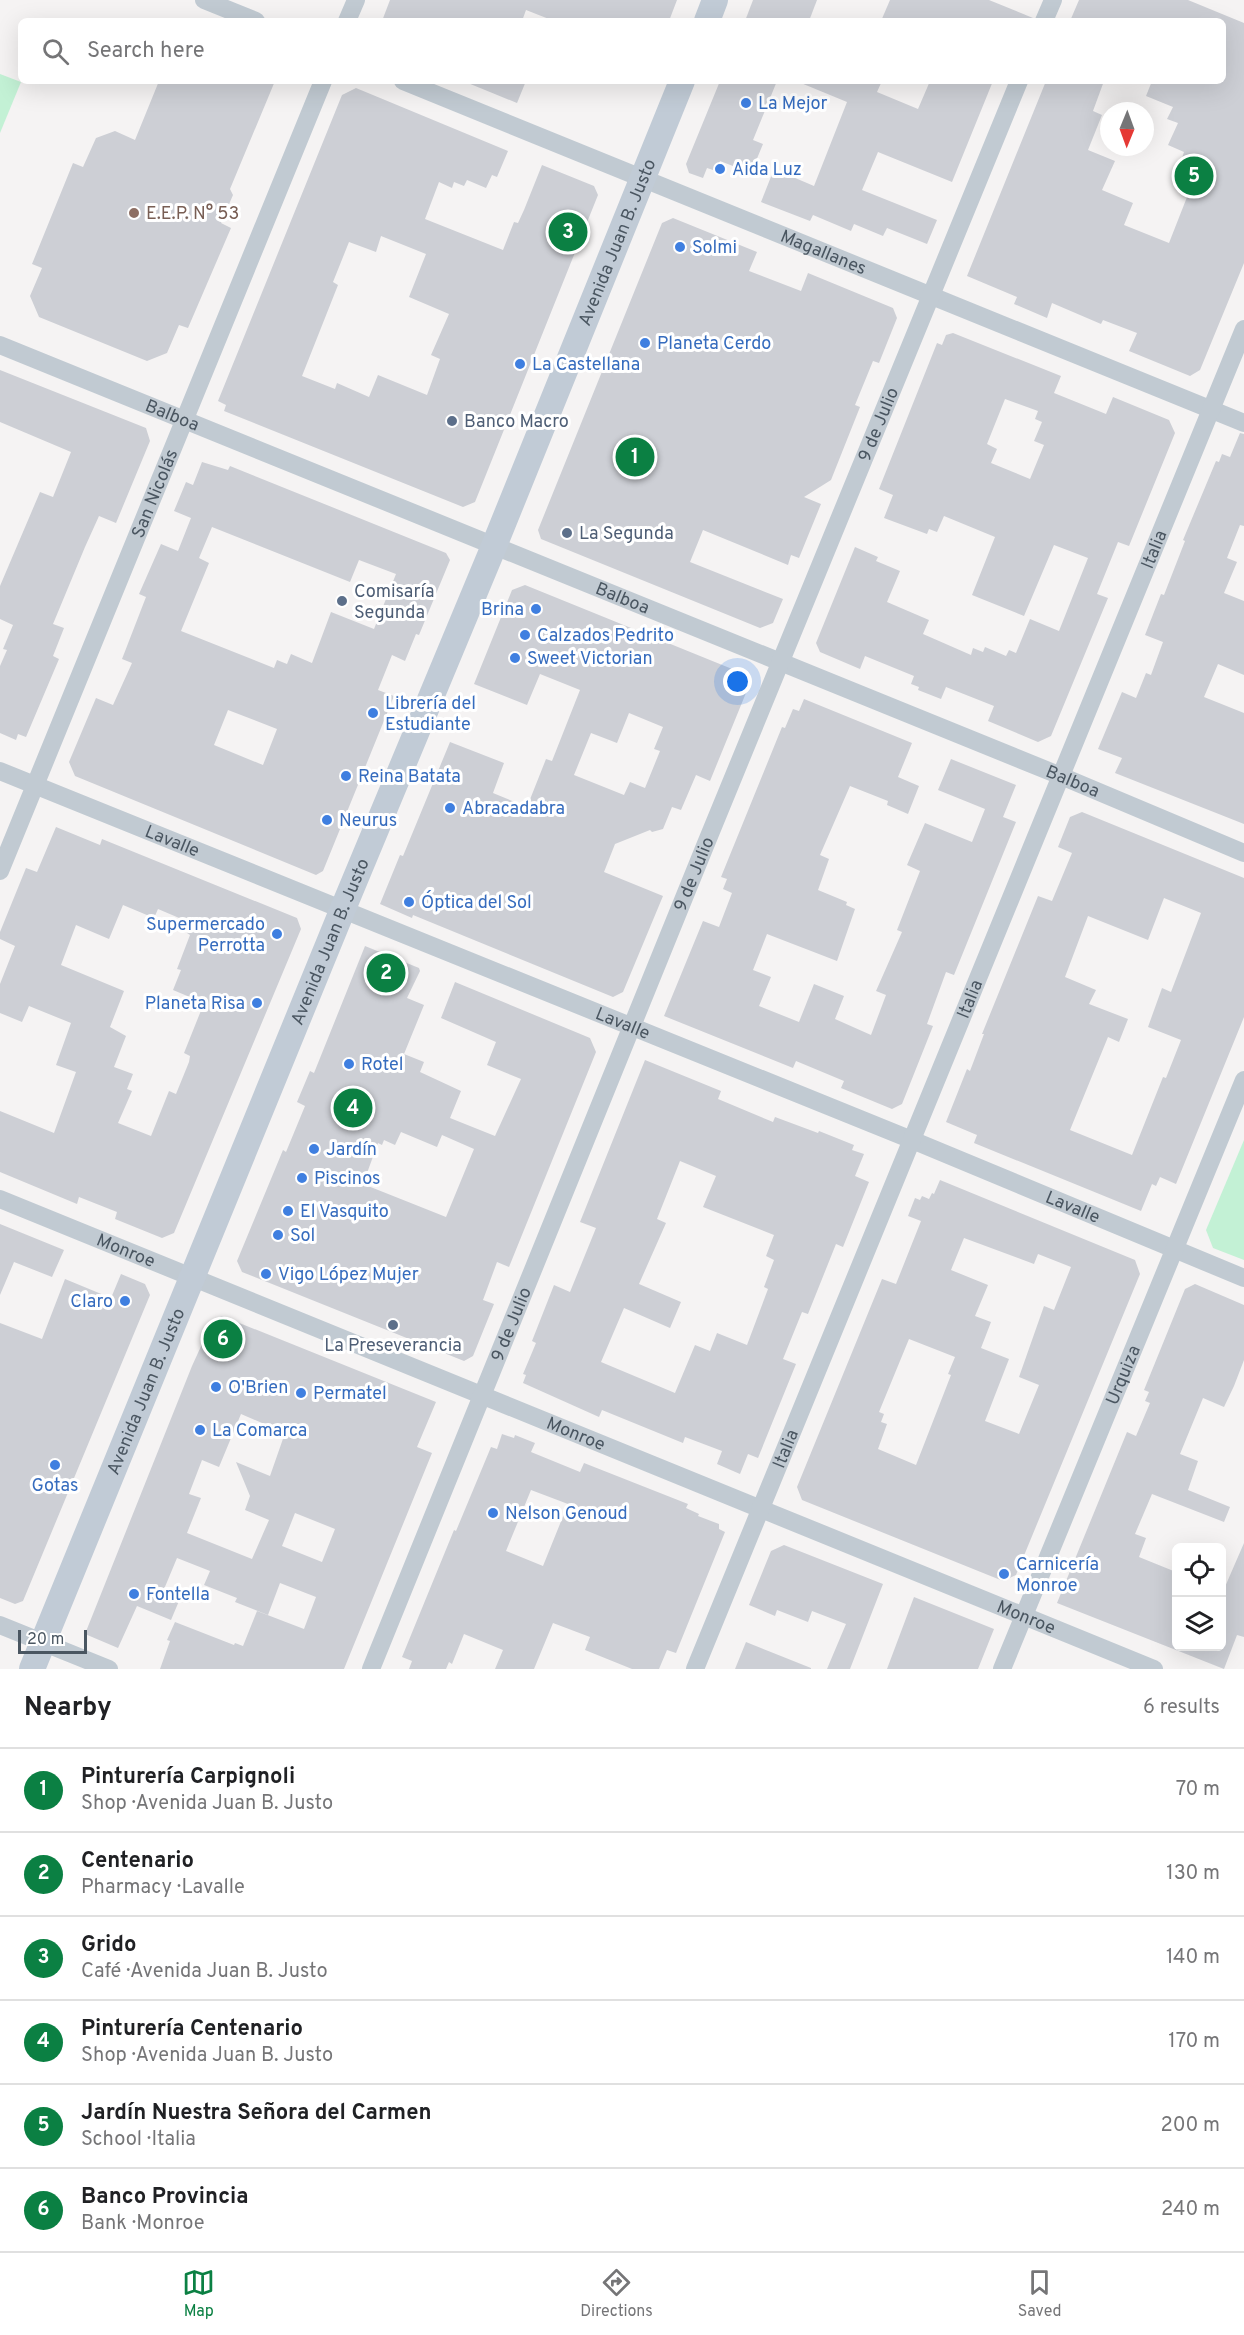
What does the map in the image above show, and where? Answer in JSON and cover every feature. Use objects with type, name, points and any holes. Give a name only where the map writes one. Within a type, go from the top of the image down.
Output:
[{"type":"main road","points":[[708,18],[715,0]]},
{"type":"main road","name":"Avenida Juan B. Justo","points":[[32,1669],[342,910],[495,546],[681,84]]},
{"type":"street","points":[[204,0],[249,18]]},
{"type":"street","points":[[348,18],[356,0]]},
{"type":"street","points":[[1045,18],[1053,0]]},
{"type":"street","name":"San Nicolás","points":[[0,871],[322,84]]},
{"type":"street","name":"Magallanes","points":[[410,84],[1244,423]]},
{"type":"street","name":"9 de Julio","points":[[371,1669],[1018,84]]},
{"type":"street","name":"Italia","points":[[695,1669],[1244,329]]},
{"type":"street","name":"Balboa","points":[[0,345],[782,662],[1244,853]]},
{"type":"street","name":"Lavalle","points":[[0,771],[912,1140],[1244,1278]]},
{"type":"street","name":"Urquiza","points":[[1002,1669],[1244,1080]]},
{"type":"street","name":"Monroe","points":[[0,1198],[1154,1669]]},
{"type":"street","points":[[0,1625],[109,1669]]},
{"type":"green space","points":[[0,74],[18,81],[20,84],[0,133]]},
{"type":"green space","points":[[1244,1140],[1244,1260],[1213,1248],[1206,1230]]},
{"type":"building","points":[[390,0],[677,0],[670,18],[546,18],[526,10],[523,18],[383,18]]},
{"type":"building","points":[[753,0],[817,0],[810,18],[746,18]]},
{"type":"building","points":[[890,0],[989,0],[1033,18],[882,18]]},
{"type":"building","points":[[1079,0],[1188,0],[1244,23],[1244,263],[1200,370],[1190,376],[1129,351],[1137,333],[1103,320],[1101,324],[1052,303],[1047,318],[1014,304],[1017,297],[967,276],[1045,84],[1103,84],[1093,111],[1100,114],[1100,120],[1088,150],[1115,161],[1102,190],[1133,203],[1124,225],[1169,243],[1198,169],[1181,161],[1184,152],[1168,145],[1178,123],[1167,119],[1173,107],[1146,96],[1151,84],[1226,84],[1226,18],[1071,18]]},
{"type":"building","points":[[158,84],[274,84],[230,189],[233,195],[221,223],[231,228],[188,328],[179,325],[167,353],[147,361],[39,317],[30,296],[42,268],[32,264],[73,163],[83,167],[96,138],[115,131],[135,140]]},
{"type":"building","points":[[470,84],[525,84],[517,103]]},
{"type":"building","points":[[719,84],[776,84],[753,140],[763,144],[751,173],[720,161],[716,171],[707,168],[703,178],[689,173],[686,164]]},
{"type":"building","points":[[803,84],[881,84],[877,92],[918,109],[929,84],[992,84],[952,182],[878,152],[862,190],[937,220],[927,244],[887,228],[883,236],[854,224],[851,231],[813,215],[810,221],[761,202],[774,169],[814,186],[847,102]]},
{"type":"building","points":[[356,88],[508,151],[497,177],[492,175],[486,188],[467,180],[464,186],[454,182],[452,188],[439,182],[425,219],[503,250],[514,222],[518,223],[524,210],[542,165],[594,186],[598,195],[475,502],[463,507],[224,411],[226,405],[218,401],[342,95]],"holes":[[[381,236],[426,254],[409,297],[449,314],[431,355],[440,359],[427,395],[378,375],[369,397],[337,383],[335,389],[302,376],[338,285],[333,282],[349,242],[376,252]]]},
{"type":"building","points":[[673,218],[757,252],[749,271],[801,291],[808,273],[893,308],[897,318],[879,363],[873,361],[855,405],[860,407],[831,480],[804,497],[821,504],[799,558],[791,555],[788,565],[703,530],[690,562],[783,599],[773,623],[760,628],[541,539],[538,530],[662,223]]},
{"type":"building","points":[[953,333],[1061,376],[1054,393],[1106,414],[1113,397],[1169,420],[1175,433],[1129,546],[1118,542],[1097,594],[1108,598],[1051,736],[1038,742],[988,721],[994,706],[946,687],[941,699],[918,690],[919,687],[911,684],[914,676],[865,656],[860,669],[820,652],[816,643],[855,547],[878,557],[876,561],[900,571],[887,602],[929,620],[923,634],[971,655],[973,648],[983,652],[985,647],[1006,656],[1009,650],[1016,653],[1030,619],[1059,631],[1088,558],[1054,545],[1024,616],[972,595],[995,537],[944,516],[937,532],[929,529],[927,534],[884,518],[893,495],[879,489],[937,343],[942,345],[946,335]],"holes":[[[1005,399],[1038,411],[1035,419],[1042,422],[1034,441],[1044,445],[1030,479],[991,463],[997,449],[987,444]]]},
{"type":"building","points":[[0,370],[146,428],[150,441],[116,523],[99,516],[85,547],[53,624],[64,628],[53,656],[59,659],[26,737],[18,734],[16,740],[0,733],[0,666],[7,650],[3,649],[13,625],[0,619],[0,586],[40,492],[53,497],[71,452],[0,422]]},
{"type":"building","points":[[1240,433],[1244,434],[1244,526],[1240,525],[1227,558],[1237,562],[1224,593],[1244,601],[1244,675],[1218,664],[1204,697],[1244,713],[1244,824],[1115,773],[1122,758],[1098,749],[1122,692],[1136,698],[1146,673],[1151,675],[1163,642],[1145,635],[1161,594],[1164,595],[1185,541],[1183,540],[1216,461],[1219,462],[1222,454],[1230,457]]},
{"type":"building","points":[[202,462],[228,470],[230,466],[446,553],[450,560],[419,635],[416,634],[405,661],[392,655],[378,690],[394,696],[323,871],[316,875],[75,776],[69,762],[96,698],[113,705],[132,663],[122,659],[146,597],[139,594],[161,544],[178,551],[191,518],[174,511],[186,482],[193,485]],"holes":[[[212,527],[350,582],[359,560],[396,574],[374,629],[331,612],[312,663],[291,654],[287,664],[277,660],[274,668],[181,631],[209,563],[199,558]],[[228,710],[277,729],[263,765],[214,745]]]},
{"type":"building","points":[[525,585],[742,673],[748,688],[710,781],[696,775],[681,810],[672,807],[663,829],[652,832],[650,830],[615,844],[604,872],[663,896],[623,992],[613,997],[413,915],[412,918],[380,904],[400,855],[403,856],[450,742],[504,763],[493,793],[527,807],[546,759],[552,761],[580,690],[540,674],[527,705],[474,684],[512,590]],"holes":[[[629,713],[663,727],[654,749],[660,751],[645,788],[630,782],[624,795],[574,775],[591,733],[617,743]]]},
{"type":"building","points":[[804,699],[912,743],[898,777],[919,786],[908,814],[887,805],[888,801],[850,786],[820,855],[829,859],[818,890],[847,902],[846,905],[855,909],[837,961],[767,934],[753,970],[771,977],[759,1006],[799,1022],[814,984],[844,996],[835,1019],[871,1035],[886,995],[876,991],[902,932],[897,930],[920,871],[907,865],[925,823],[972,842],[985,809],[938,790],[951,759],[1016,785],[1003,817],[1016,822],[954,975],[946,972],[927,1024],[933,1026],[902,1104],[892,1109],[841,1088],[844,1081],[796,1061],[793,1068],[664,1016],[703,921],[719,927],[732,893],[723,889],[727,879],[721,877],[782,727],[785,728],[793,709],[799,711]]},
{"type":"building","points":[[1082,812],[1244,878],[1244,1017],[1176,1184],[1160,1177],[1156,1186],[1152,1184],[1141,1211],[974,1143],[977,1135],[946,1122],[967,1069],[970,1071],[984,1034],[982,1034],[1038,896],[1052,901],[1072,853],[1058,847],[1070,817]],"holes":[[[1164,898],[1201,913],[1171,992],[1162,988],[1148,1027],[1181,1040],[1166,1078],[1163,1077],[1132,1155],[1070,1130],[1108,1037],[1119,1042],[1128,1019],[1089,1004],[1096,990],[1065,977],[1088,916],[1148,940]]]},
{"type":"building","points":[[56,827],[100,845],[102,839],[297,918],[301,929],[174,1233],[162,1238],[115,1219],[117,1212],[79,1197],[77,1204],[0,1172],[0,1111],[54,1133],[76,1072],[56,1065],[71,1023],[29,1006],[22,1022],[0,1013],[0,984],[15,946],[0,939],[0,932],[26,868],[37,872]],"holes":[[[123,905],[154,918],[158,909],[191,923],[187,933],[190,935],[177,969],[181,970],[173,990],[204,1003],[184,1053],[190,1056],[189,1062],[176,1094],[169,1091],[151,1136],[118,1123],[132,1091],[127,1089],[133,1074],[114,1067],[126,1036],[110,1027],[124,991],[61,965],[76,925],[109,939]]]},
{"type":"building","points":[[365,946],[419,968],[420,971],[407,998],[424,1005],[404,1054],[424,1062],[420,1072],[461,1091],[450,1118],[495,1136],[521,1079],[487,1065],[496,1042],[441,1018],[455,982],[590,1038],[596,1052],[509,1267],[497,1262],[483,1300],[494,1304],[473,1356],[464,1361],[242,1272],[237,1261],[283,1150],[286,1152],[305,1106],[297,1102],[310,1071],[314,1073]],"holes":[[[401,1132],[437,1147],[442,1135],[474,1149],[446,1217],[363,1184],[378,1143],[382,1145],[384,1140],[395,1145]]]},
{"type":"building","points":[[645,1060],[721,1091],[718,1099],[773,1122],[775,1117],[818,1133],[819,1131],[854,1145],[852,1150],[864,1154],[855,1176],[869,1182],[843,1247],[836,1244],[808,1314],[802,1312],[783,1359],[796,1364],[758,1458],[748,1454],[740,1474],[717,1464],[722,1451],[685,1437],[683,1443],[602,1410],[599,1417],[523,1383],[526,1375],[523,1374],[536,1343],[532,1341],[554,1285],[570,1292],[596,1228],[580,1222]],"holes":[[[680,1161],[716,1176],[703,1207],[774,1235],[766,1256],[774,1260],[764,1287],[768,1289],[747,1345],[717,1333],[710,1351],[695,1345],[675,1393],[601,1362],[624,1308],[670,1328],[681,1302],[639,1284],[666,1223],[657,1219]]]},
{"type":"building","points":[[940,1180],[1135,1260],[1140,1274],[1016,1575],[1003,1581],[802,1500],[797,1487],[882,1279],[896,1284],[921,1221],[908,1216],[915,1198],[920,1200],[922,1196],[929,1199],[932,1193],[934,1194]],"holes":[[[964,1238],[1034,1264],[1038,1254],[1071,1267],[1054,1310],[1044,1306],[1019,1377],[1039,1385],[1019,1434],[985,1421],[1009,1359],[981,1348],[991,1322],[975,1316],[988,1285],[951,1270]],[[909,1339],[955,1357],[948,1374],[951,1375],[916,1465],[878,1449],[887,1424],[881,1422],[884,1414],[879,1412]]]},
{"type":"building","points":[[0,1224],[64,1250],[52,1277],[14,1262],[0,1295]]},
{"type":"building","points":[[121,1274],[145,1284],[150,1295],[23,1601],[15,1604],[0,1598],[0,1323],[42,1339],[65,1279],[111,1298]]},
{"type":"building","points":[[1195,1284],[1244,1305],[1244,1360],[1224,1407],[1203,1398],[1180,1454],[1198,1461],[1188,1490],[1230,1507],[1224,1522],[1152,1494],[1135,1534],[1146,1538],[1139,1557],[1172,1570],[1172,1648],[1057,1603],[1127,1432],[1136,1436],[1150,1403],[1145,1401],[1149,1392],[1144,1390],[1185,1289]]},
{"type":"building","points":[[222,1316],[436,1402],[417,1447],[432,1453],[344,1669],[160,1669],[170,1641],[167,1640],[175,1622],[234,1645],[235,1643],[243,1646],[257,1611],[304,1629],[316,1597],[280,1583],[268,1615],[235,1602],[237,1598],[204,1585],[210,1571],[177,1558],[162,1594],[179,1601],[171,1620],[137,1606],[118,1648],[85,1634],[192,1366],[213,1320]],"holes":[[[241,1414],[285,1433],[270,1476],[236,1462],[250,1496],[245,1510],[269,1520],[252,1559],[187,1533],[201,1498],[189,1494],[202,1460],[219,1467]],[[295,1513],[335,1529],[322,1562],[282,1546]]]},
{"type":"building","points":[[502,1434],[514,1438],[515,1435],[535,1443],[531,1452],[580,1472],[584,1463],[688,1504],[686,1508],[699,1514],[698,1516],[719,1524],[719,1529],[725,1532],[676,1653],[667,1650],[659,1669],[632,1669],[585,1650],[590,1637],[553,1623],[534,1669],[495,1669],[503,1650],[464,1634],[452,1664],[449,1662],[446,1669],[409,1669],[412,1661],[402,1657],[491,1447],[497,1449]],"holes":[[[531,1490],[568,1504],[543,1566],[506,1551]]]},
{"type":"building","points":[[1244,1543],[1244,1637],[1237,1635],[1224,1669],[1178,1651],[1226,1651],[1226,1584]]},
{"type":"building","points":[[784,1545],[883,1584],[850,1669],[827,1669],[846,1624],[812,1611],[808,1622],[777,1610],[775,1616],[749,1605],[771,1551]]},
{"type":"building","points":[[914,1597],[994,1629],[978,1669],[887,1669]]},
{"type":"building","points":[[746,1642],[811,1668],[811,1669],[735,1669]]},
{"type":"place","name":"La Mejor","points":[[746,103]]},
{"type":"place","name":"Aida Luz","points":[[720,169]]},
{"type":"place","name":"Jardín Nuestra Señora del Carmen","points":[[1194,176]]},
{"type":"place","name":"E.E.P. N° 53","points":[[134,213]]},
{"type":"place","name":"Grido","points":[[568,232]]},
{"type":"place","name":"Solmi","points":[[680,247]]},
{"type":"place","name":"Planeta Cerdo","points":[[645,343]]},
{"type":"place","name":"La Castellana","points":[[520,364]]},
{"type":"place","name":"Banco Macro","points":[[452,421]]},
{"type":"place","name":"Pinturería Carpignoli","points":[[635,457]]},
{"type":"place","name":"La Segunda","points":[[567,533]]},
{"type":"place","name":"Comisaría Segunda","points":[[342,601]]},
{"type":"place","name":"Brina","points":[[536,609]]},
{"type":"place","name":"Calzados Pedrito","points":[[525,635]]},
{"type":"place","name":"Sweet Victorian","points":[[515,658]]},
{"type":"place","name":"Librería del Estudiante","points":[[373,713]]},
{"type":"place","name":"Reina Batata","points":[[346,776]]},
{"type":"place","name":"Abracadabra","points":[[450,808]]},
{"type":"place","name":"Neurus","points":[[327,820]]},
{"type":"place","name":"Óptica del Sol","points":[[409,902]]},
{"type":"place","name":"Supermercado Perrotta","points":[[277,934]]},
{"type":"place","name":"Centenario","points":[[386,973]]},
{"type":"place","name":"Planeta Risa","points":[[257,1003]]},
{"type":"place","name":"Rotel","points":[[349,1064]]},
{"type":"place","name":"Pinturería Centenario","points":[[353,1108]]},
{"type":"place","name":"Jardín","points":[[314,1149]]},
{"type":"place","name":"Piscinos","points":[[302,1178]]},
{"type":"place","name":"El Vasquito","points":[[288,1211]]},
{"type":"place","name":"Sol","points":[[278,1235]]},
{"type":"place","name":"Vigo López Mujer","points":[[266,1274]]},
{"type":"place","name":"Claro","points":[[125,1301]]},
{"type":"place","name":"La Preseverancia","points":[[393,1325]]},
{"type":"place","name":"Banco Provincia","points":[[223,1339]]},
{"type":"place","name":"O'Brien","points":[[216,1387]]},
{"type":"place","name":"Permatel","points":[[301,1393]]},
{"type":"place","name":"La Comarca","points":[[200,1430]]},
{"type":"place","name":"Gotas","points":[[55,1465]]},
{"type":"place","name":"Nelson Genoud","points":[[493,1513]]},
{"type":"place","name":"Carnicería Monroe","points":[[1004,1574]]},
{"type":"place","name":"Fontella","points":[[134,1594]]}]
